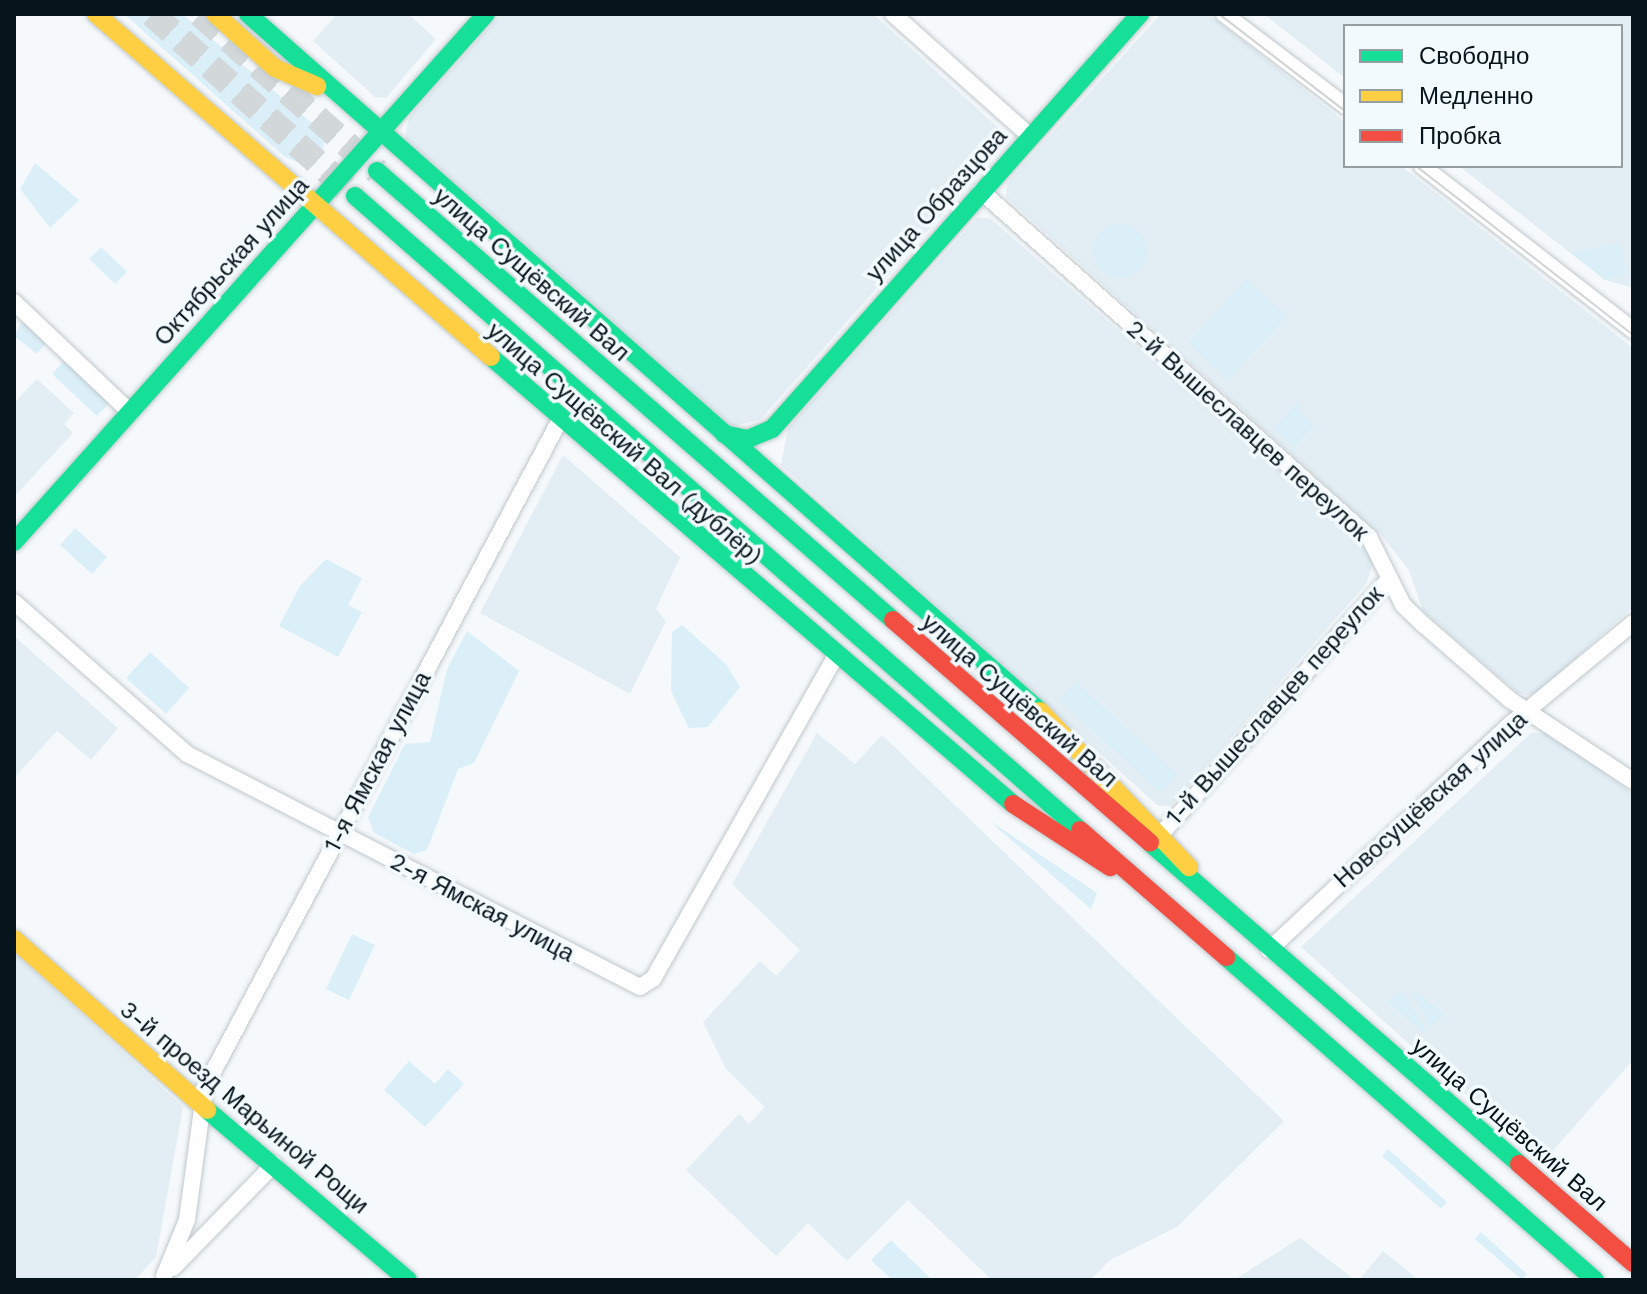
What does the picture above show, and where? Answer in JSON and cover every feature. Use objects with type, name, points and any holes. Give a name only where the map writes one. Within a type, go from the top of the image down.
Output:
[{"type":"main road","name":"улица Сущёвский Вал (дублёр)","points":[[97,14],[313,207],[993,793],[1139,885]]},
{"type":"main road","points":[[215,14],[275,68],[334,93]]},
{"type":"main road","points":[[248,14],[379,135],[1053,722],[1162,833],[1221,906]]},
{"type":"main road","name":"Октябрьская улица","points":[[14,542],[486,14]]},
{"type":"main road","name":"улица Образцова","points":[[772,429],[1140,14]]},
{"type":"main road","name":"улица Сущёвский Вал","points":[[377,171],[1269,950],[1633,1263]]},
{"type":"main road","points":[[355,196],[1139,885],[1595,1280]]},
{"type":"main road","points":[[723,434],[748,439],[772,429]]},
{"type":"main road","points":[[772,429],[766,454],[775,480]]},
{"type":"main road","name":"3-й проезд Марьиной Рощи","points":[[14,939],[199,1104],[274,1164],[408,1280]]},
{"type":"street","points":[[893,14],[1031,137]]},
{"type":"street","points":[[1224,14],[1343,104]]},
{"type":"street","points":[[1425,168],[1633,330]]},
{"type":"street","name":"2-й Вышеславцев переулок","points":[[981,191],[1369,537],[1389,579],[1424,625],[1509,699],[1533,710],[1633,781]]},
{"type":"street","points":[[14,302],[131,413]]},
{"type":"street","name":"1-я Ямская улица","points":[[199,1104],[560,420]]},
{"type":"street","name":"1-й Вышеславцев переулок","points":[[1162,833],[1389,579]]},
{"type":"street","name":"2-я Ямская улица","points":[[14,602],[179,749],[614,979],[647,986],[835,657]]},
{"type":"street","name":"Новосущёвская улица","points":[[1269,950],[1633,623]]},
{"type":"street","points":[[162,1278],[187,1220],[199,1104]]},
{"type":"street","points":[[162,1278],[274,1164]]},
{"type":"shaded area","points":[[124,14],[182,14],[318,128],[325,141],[320,159],[304,165],[285,157]]},
{"type":"shaded area","points":[[337,14],[408,14],[436,39],[386,98],[375,97],[313,41]]},
{"type":"shaded area","points":[[501,14],[873,14],[1002,131],[1006,142],[760,420],[732,426],[405,138],[409,118]]},
{"type":"shaded area","points":[[1161,14],[1209,14],[1343,120],[1343,168],[1404,168],[1633,348],[1633,607],[1533,696],[1518,693],[1423,611],[1409,570],[1382,536],[1006,197],[1007,183]]},
{"type":"shaded area","points":[[1264,14],[1633,14],[1633,288],[1605,280],[1462,168],[1623,168],[1623,24],[1343,24],[1343,76]]},
{"type":"shaded area","points":[[35,163],[79,200],[50,228],[20,189]]},
{"type":"shaded area","points":[[978,217],[991,219],[1363,544],[1373,563],[1366,584],[1170,807],[1157,805],[781,465],[788,428]]},
{"type":"shaded area","points":[[1120,224],[1139,232],[1147,251],[1139,270],[1120,278],[1101,270],[1093,251],[1101,232]]},
{"type":"shaded area","points":[[1621,243],[1626,274],[1605,280],[1571,253]]},
{"type":"shaded area","points":[[101,247],[127,272],[115,284],[89,259]]},
{"type":"shaded area","points":[[1246,279],[1287,316],[1228,380],[1188,343]]},
{"type":"shaded area","points":[[23,320],[46,343],[37,354],[14,336]]},
{"type":"shaded area","points":[[65,360],[110,402],[97,416],[52,374]]},
{"type":"shaded area","points":[[37,379],[74,413],[64,424],[73,433],[14,497],[14,403]]},
{"type":"shaded area","points":[[1300,400],[1300,412],[1314,425],[1294,447],[1274,428]]},
{"type":"shaded area","points":[[563,455],[680,557],[656,609],[666,621],[630,694],[480,613]]},
{"type":"shaded area","points":[[75,528],[107,557],[92,574],[60,545]]},
{"type":"shaded area","points":[[326,559],[362,578],[348,605],[362,612],[338,657],[279,626],[300,586]]},
{"type":"shaded area","points":[[682,625],[726,664],[740,687],[708,727],[689,728],[671,691],[672,632]]},
{"type":"shaded area","points":[[467,631],[519,671],[474,763],[458,769],[427,850],[414,854],[374,833],[368,817],[405,744],[430,742],[447,669]]},
{"type":"shaded area","points":[[14,636],[118,728],[91,760],[57,731],[14,778]]},
{"type":"shaded area","points":[[150,652],[189,688],[166,714],[126,678]]},
{"type":"shaded area","points":[[1076,682],[1178,775],[1168,786],[1160,792],[1059,700]]},
{"type":"shaded area","points":[[817,733],[855,764],[882,735],[1284,1121],[1177,1227],[1110,1260],[1090,1280],[992,1280],[908,1200],[847,1261],[808,1223],[776,1256],[686,1170],[739,1114],[749,1124],[765,1107],[726,1069],[703,1022],[760,961],[776,976],[800,950],[732,884]]},
{"type":"shaded area","points":[[1531,733],[1550,733],[1633,794],[1633,1060],[1542,1163],[1301,947]]},
{"type":"shaded area","points":[[987,819],[1097,893],[1091,909]]},
{"type":"shaded area","points":[[352,934],[375,945],[349,1000],[326,989]]},
{"type":"shaded area","points":[[14,952],[183,1107],[156,1257],[135,1280],[14,1280]]},
{"type":"shaded area","points":[[1410,990],[1445,1014],[1431,1027]]},
{"type":"shaded area","points":[[1403,991],[1426,1031],[1424,1033],[1387,1001]]},
{"type":"shaded area","points":[[409,1061],[435,1084],[448,1069],[464,1084],[425,1127],[384,1090]]},
{"type":"shaded area","points":[[1388,1149],[1447,1202],[1441,1209],[1382,1156]]},
{"type":"shaded area","points":[[1481,1232],[1527,1274],[1522,1280],[1475,1239]]},
{"type":"shaded area","points":[[1300,1238],[1355,1280],[1234,1280]]},
{"type":"shaded area","points":[[891,1240],[932,1280],[892,1280],[871,1260]]},
{"type":"shaded area","points":[[1383,1251],[1419,1280],[1359,1280]]},
{"type":"tunnel","points":[[152,14],[355,196]]},
{"type":"tunnel","points":[[200,14],[377,171]]},
{"type":"tram line","points":[[1219,14],[1343,109]]},
{"type":"tram line","points":[[1419,168],[1633,335]]},
{"type":"traffic: fast","points":[[248,14],[1040,711]]},
{"type":"traffic: fast","points":[[14,542],[486,14]]},
{"type":"traffic: fast","points":[[724,434],[748,439],[772,429],[1140,14]]},
{"type":"traffic: fast","points":[[377,171],[893,620]]},
{"type":"traffic: fast","points":[[355,196],[1080,830]]},
{"type":"traffic: fast","points":[[491,357],[1013,804]]},
{"type":"traffic: fast","points":[[1150,843],[1519,1164]]},
{"type":"traffic: fast","points":[[1226,957],[1595,1280]]},
{"type":"traffic: fast","points":[[207,1110],[408,1280]]},
{"type":"traffic: slow","points":[[96,14],[491,357]]},
{"type":"traffic: slow","points":[[215,14],[275,68],[317,86]]},
{"type":"traffic: slow","points":[[1040,711],[1189,867]]},
{"type":"traffic: slow","points":[[14,939],[207,1110]]},
{"type":"traffic: jam","points":[[893,620],[1150,843]]},
{"type":"traffic: jam","points":[[1013,804],[1110,867]]},
{"type":"traffic: jam","points":[[1080,830],[1226,957]]},
{"type":"traffic: jam","points":[[1519,1164],[1633,1263]]}]
